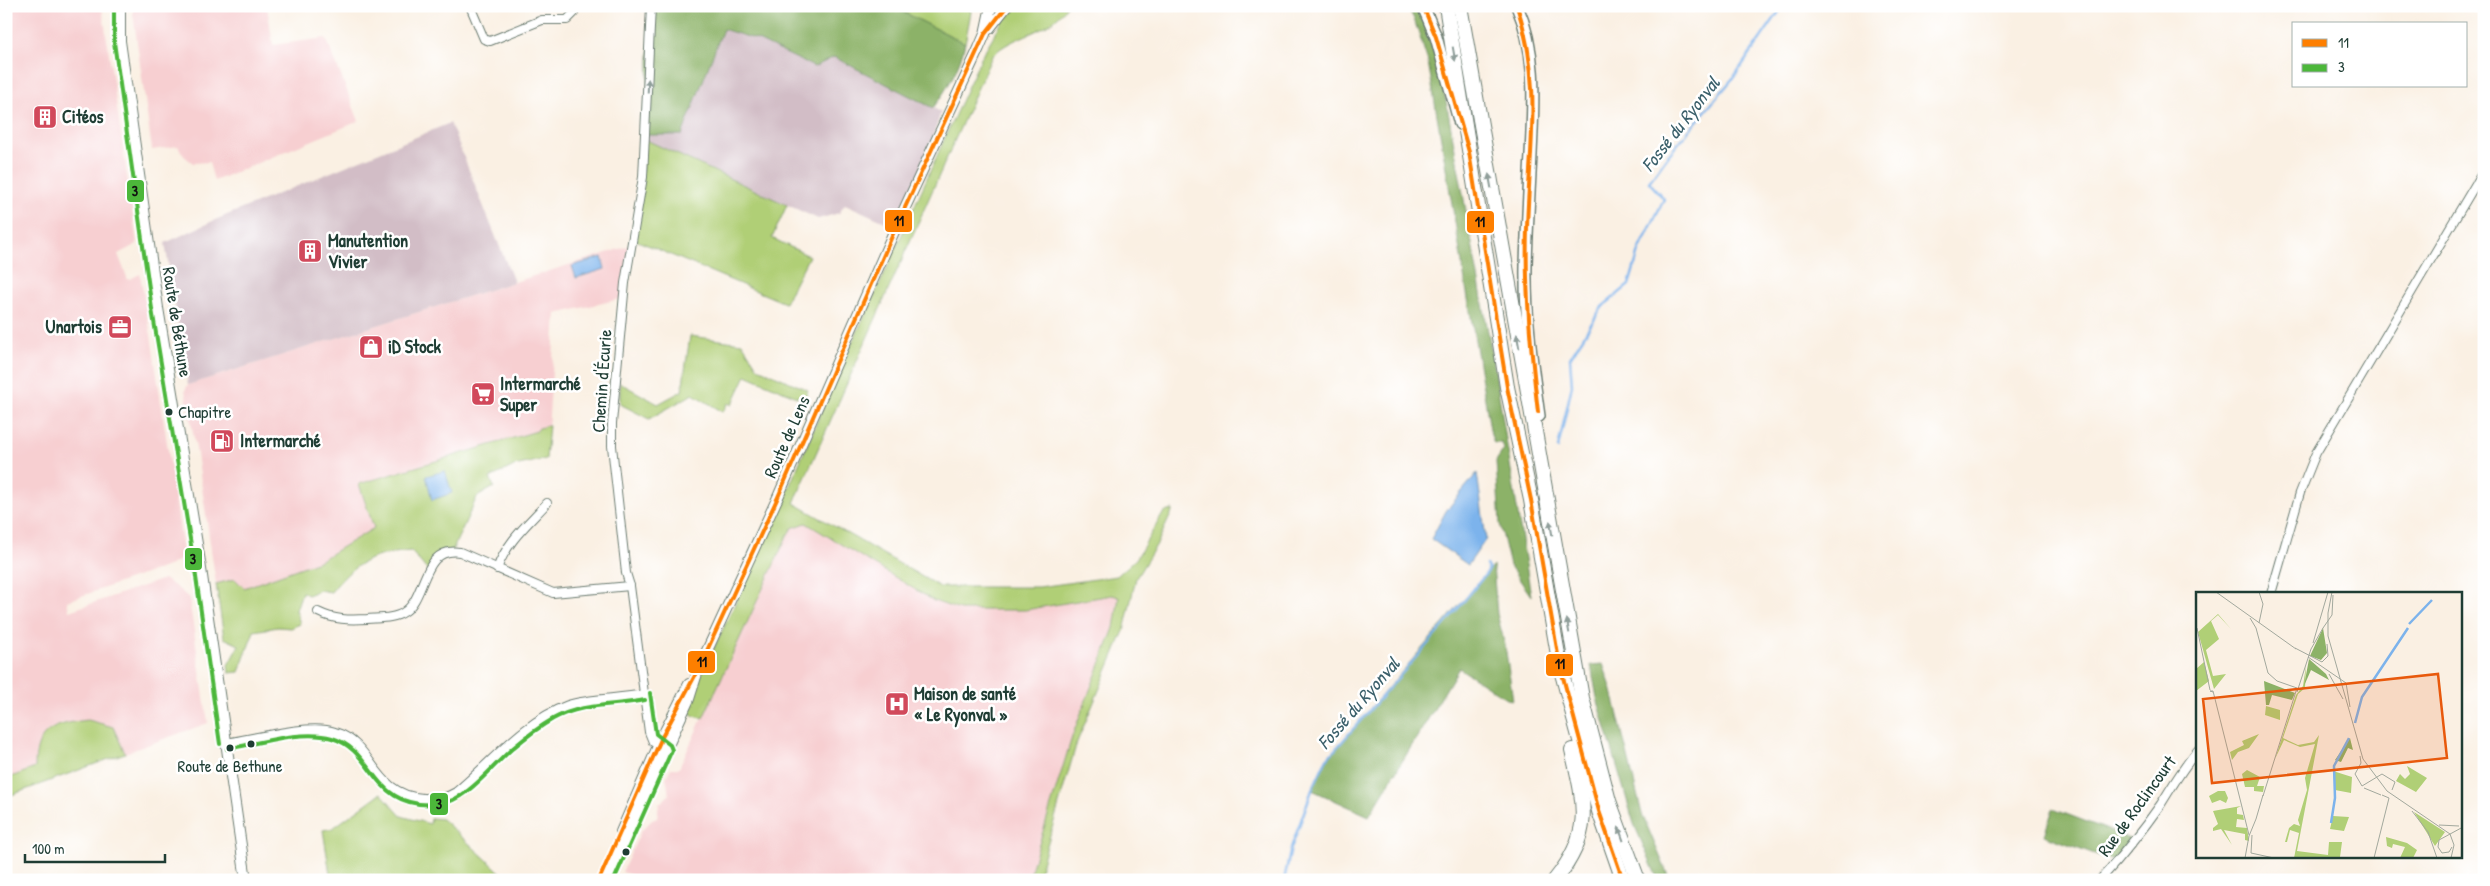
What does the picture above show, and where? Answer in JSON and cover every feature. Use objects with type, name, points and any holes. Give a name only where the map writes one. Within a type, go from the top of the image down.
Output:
[{"type":"highway","points":[[1446,6],[1508,387],[1531,500],[1560,666],[1598,811],[1622,880]]},
{"type":"highway","points":[[1460,6],[1570,638],[1591,740],[1609,801],[1638,880]]},
{"type":"highway","points":[[1555,880],[1572,857],[1579,842],[1584,811],[1560,695],[1560,666]]},
{"type":"main road","name":"Route de Béthune","points":[[120,6],[120,41],[151,263],[200,562],[246,880]]},
{"type":"main road","name":"Route de Lens","points":[[607,880],[662,747],[689,699],[698,670],[778,497],[896,227],[985,34],[992,6]]},
{"type":"main road","points":[[985,34],[1007,6]]},
{"type":"main road","points":[[1423,6],[1436,37],[1453,102],[1470,152]]},
{"type":"main road","points":[[1516,6],[1527,34],[1532,63],[1533,104],[1527,225],[1526,298],[1539,420],[1539,458]]},
{"type":"main road","points":[[599,880],[662,747]]},
{"type":"street","points":[[470,6],[484,39],[490,41],[542,20],[568,20],[574,13],[576,6]]},
{"type":"street","name":"Chemin d'Écurie","points":[[651,6],[643,177],[625,283],[612,423],[626,573],[630,586],[650,738],[662,747]]},
{"type":"street","points":[[2272,592],[2300,493],[2330,428],[2484,170]]},
{"type":"street","points":[[497,569],[508,546],[547,503]]},
{"type":"street","points":[[318,612],[345,620],[385,618],[404,612],[411,604],[427,570],[444,552],[460,552],[553,593],[630,586]]},
{"type":"street","points":[[226,743],[316,730],[335,732],[353,743],[390,787],[403,795],[436,799],[456,792],[521,733],[548,714],[570,704],[644,694]]},
{"type":"street","name":"Rue de Roclincourt","points":[[2100,880],[2134,840],[2161,803],[2183,766],[2196,752]]},
{"type":"shaded area","points":[[6,6],[102,6],[137,244],[118,254],[128,280],[140,274],[184,557],[171,565],[67,601],[69,611],[164,579],[176,587],[189,598],[208,723],[125,753],[117,737],[63,723],[48,730],[35,753],[35,768],[6,779]]},
{"type":"shaded area","points":[[132,6],[267,6],[273,45],[326,38],[359,121],[214,181],[209,162],[193,163],[184,156],[178,146],[152,150]]},
{"type":"shaded area","points":[[723,29],[758,40],[814,67],[834,57],[941,112],[922,171],[896,227],[845,204],[839,213],[818,219],[646,140],[646,135],[682,135]]},
{"type":"shaded area","points":[[450,123],[514,282],[188,385],[165,243],[215,220]]},
{"type":"shaded area","points":[[632,245],[624,298],[556,314],[546,459],[514,466],[490,478],[224,638],[197,454],[185,390],[188,385]]},
{"type":"shaded area","name":"Maison de santé « Le Ryonval »","points":[[806,523],[934,601],[960,610],[1025,610],[1112,595],[1119,597],[1114,628],[1073,734],[1028,880],[647,880],[622,872],[641,831],[652,820],[657,818],[659,804],[669,795],[666,777],[671,768],[679,768],[788,534],[792,528]]},
{"type":"green space","points":[[651,6],[891,6],[965,43],[953,77],[933,108],[834,57],[814,67],[758,40],[723,29],[682,135],[646,135]]},
{"type":"green space","points":[[891,6],[968,6],[971,12],[965,43]]},
{"type":"green space","points":[[1015,6],[1067,6],[1050,23],[1001,48],[992,56],[794,503],[940,587],[1039,587],[1117,576],[1136,559],[1164,512],[1173,510],[1157,544],[1136,578],[1124,631],[1077,742],[1037,880],[1028,880],[1073,734],[1114,628],[1119,597],[1112,595],[1025,610],[960,610],[934,601],[806,523],[792,528],[788,534],[703,718],[694,716],[689,712],[700,677],[775,520],[840,368],[883,277],[968,86],[984,52],[1009,10]]},
{"type":"green space","points":[[1407,6],[1417,6],[1427,29],[1447,106],[1495,370],[1531,596],[1510,566],[1500,524],[1496,461],[1504,449],[1502,443],[1494,443],[1491,435],[1428,62],[1414,19]]},
{"type":"green space","points":[[646,140],[787,205],[772,238],[809,256],[785,303],[633,239]]},
{"type":"green space","points":[[690,336],[742,343],[758,368],[808,390],[804,400],[746,375],[732,405],[728,403],[723,412],[693,394],[649,419],[620,404],[620,383],[658,404],[682,391]]},
{"type":"green space","points":[[549,425],[546,459],[514,466],[490,478],[494,487],[477,497],[452,551],[427,570],[411,551],[385,555],[365,561],[357,566],[331,592],[319,590],[308,595],[302,592],[296,610],[300,624],[291,628],[278,627],[254,631],[239,672],[229,673],[228,665],[239,645],[224,638],[216,584],[235,579],[244,588],[319,561],[374,528],[359,484],[537,431],[539,428]]},
{"type":"green space","points":[[1493,566],[1497,614],[1505,645],[1513,700],[1507,699],[1459,668],[1369,816],[1312,790],[1326,760]]},
{"type":"green space","points":[[1603,664],[1611,687],[1642,814],[1670,880],[1658,880],[1634,824],[1597,698],[1591,665]]},
{"type":"green space","points":[[88,720],[113,727],[125,753],[6,797],[6,779],[35,768],[38,745],[49,731],[65,724]]},
{"type":"green space","points":[[381,793],[401,816],[430,824],[431,818],[442,819],[509,880],[331,880],[323,830],[333,828]]},
{"type":"green space","points":[[2053,809],[2134,840],[2116,862],[2044,835]]},
{"type":"water","points":[[602,257],[605,269],[576,278],[572,266]]},
{"type":"water","points":[[445,471],[452,493],[432,500],[426,476]]},
{"type":"water","points":[[1477,473],[1486,539],[1468,565],[1431,539],[1446,511]]},
{"type":"waterway","name":"Fossé du Ryonval","points":[[1558,448],[1572,385],[1570,358],[1602,307],[1629,285],[1639,251],[1664,199],[1649,182],[1666,158],[1734,77],[1783,6]]},
{"type":"waterway","name":"Fossé du Ryonval","points":[[1284,880],[1291,848],[1312,790],[1326,760],[1447,622],[1489,570],[1486,565]]},
{"type":"transit line","name":"3","points":[[114,6],[114,42],[152,309],[194,563],[220,744]]},
{"type":"transit line","name":"11","points":[[599,880],[662,737],[698,670],[778,497],[896,227],[985,34],[1007,6]]},
{"type":"transit line","name":"11","points":[[1423,6],[1436,37],[1469,152],[1507,387],[1531,500],[1560,666],[1599,811],[1623,880]]},
{"type":"transit line","name":"11","points":[[1517,6],[1525,35],[1532,90],[1533,117],[1527,229],[1527,275],[1538,412]]},
{"type":"transit line","name":"3","points":[[614,880],[672,750],[670,745],[656,734],[650,693]]},
{"type":"transit line","name":"3","points":[[227,749],[294,736],[307,735],[332,738],[346,745],[358,755],[387,790],[400,798],[417,804],[439,804],[449,802],[469,790],[513,748],[553,719],[575,710],[645,700]]},
{"type":"place","name":"Citéos","points":[[45,117]]},
{"type":"place","name":"Manutention Vivier","points":[[310,251]]},
{"type":"place","name":"Unartois","points":[[120,327]]},
{"type":"place","name":"iD Stock","points":[[371,347]]},
{"type":"place","name":"Intermarché Super","points":[[483,394]]},
{"type":"place","name":"Chapitre","points":[[169,412]]},
{"type":"place","name":"Intermarché","points":[[222,441]]},
{"type":"place","name":"Maison de santé « Le Ryonval »","points":[[897,704]]},
{"type":"place","name":"Route de Bethune","points":[[230,748]]}]
